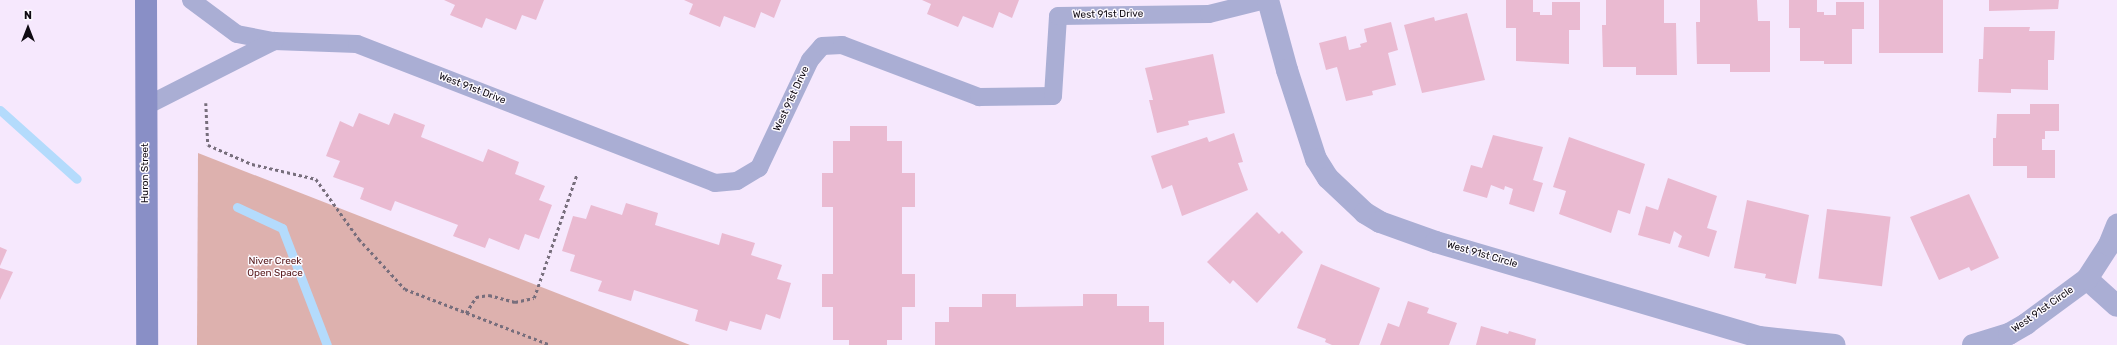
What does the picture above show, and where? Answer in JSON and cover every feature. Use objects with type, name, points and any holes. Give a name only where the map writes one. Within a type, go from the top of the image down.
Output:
[{"type":"main road","name":"Huron Street","points":[[146,0],[147,345]]},
{"type":"street","name":"West 91st Circle","points":[[1268,0],[1286,70],[1316,159],[1328,178],[1370,216],[1436,242],[1759,337],[1835,345]]},
{"type":"street","name":"West 91st Circle","points":[[1974,345],[2009,334],[2020,328],[2087,279],[2109,245],[2117,225]]},
{"type":"street","points":[[2087,279],[2117,306]]},
{"type":"lane","points":[[192,0],[237,34],[274,41]]},
{"type":"lane","name":"West 91st Drive","points":[[274,41],[357,44],[714,182],[737,181],[759,168],[810,60],[822,46],[842,46],[979,98],[1053,96],[1058,16],[1209,14],[1265,0]]},
{"type":"lane","points":[[146,106],[274,41]]},
{"type":"path","points":[[204,77],[208,145],[252,164],[316,179],[360,239],[405,289],[551,345]]},
{"type":"path","points":[[466,313],[476,297],[489,295],[514,302],[534,298],[578,174]]},
{"type":"green space","name":"Niver Creek Open Space","points":[[198,153],[690,345],[197,345]]},
{"type":"building","points":[[444,0],[544,0],[536,20],[522,15],[516,30],[486,18],[482,28],[450,15],[455,5]]},
{"type":"building","points":[[684,0],[781,0],[774,18],[761,12],[755,28],[724,16],[720,27],[689,14],[693,4]]},
{"type":"building","points":[[922,0],[1019,0],[1012,18],[999,12],[993,28],[963,16],[958,27],[927,14],[931,4]]},
{"type":"building","points":[[1506,0],[1533,0],[1533,12],[1540,12],[1540,15],[1552,15],[1552,2],[1580,2],[1580,30],[1569,30],[1569,64],[1516,61],[1516,28],[1506,28]]},
{"type":"building","points":[[1606,0],[1664,0],[1664,23],[1676,23],[1677,75],[1636,75],[1636,67],[1603,67],[1602,25],[1606,25]]},
{"type":"building","points":[[1700,0],[1757,0],[1758,21],[1770,21],[1770,72],[1730,72],[1730,64],[1697,64],[1696,22],[1700,22]]},
{"type":"building","points":[[1789,0],[1817,0],[1817,12],[1824,12],[1824,15],[1836,15],[1836,2],[1864,2],[1864,29],[1852,29],[1852,64],[1824,64],[1824,61],[1800,61],[1800,28],[1789,28]]},
{"type":"building","points":[[1879,0],[1943,0],[1943,53],[1879,53]]},
{"type":"building","points":[[1989,0],[2059,0],[2058,9],[1989,11]]},
{"type":"building","points":[[1467,13],[1485,80],[1422,93],[1404,25],[1434,17],[1435,21]]},
{"type":"building","points":[[1391,22],[1398,50],[1388,53],[1396,85],[1372,91],[1373,95],[1346,101],[1337,67],[1326,70],[1319,43],[1346,36],[1349,50],[1361,47],[1360,44],[1367,42],[1364,29]]},
{"type":"building","points":[[1984,27],[2030,27],[2029,31],[2055,31],[2054,60],[2048,60],[2048,90],[2011,89],[2011,93],[1978,92],[1979,59],[1983,59]]},
{"type":"building","points":[[1213,54],[1225,113],[1188,121],[1189,125],[1157,133],[1149,100],[1153,100],[1145,68]]},
{"type":"building","points":[[2030,104],[2059,104],[2059,131],[2045,131],[2045,139],[2042,139],[2042,150],[2055,150],[2055,178],[2027,178],[2027,166],[1993,166],[1993,138],[1996,138],[1997,114],[2030,114]]},
{"type":"building","points":[[359,113],[389,125],[394,113],[425,125],[421,137],[483,162],[488,149],[519,162],[515,174],[545,186],[539,200],[552,205],[539,239],[525,234],[519,250],[489,238],[485,248],[453,236],[458,225],[395,201],[391,211],[360,199],[364,188],[333,177],[340,161],[326,156],[340,121],[353,127]]},
{"type":"building","points":[[850,126],[887,126],[887,141],[902,141],[902,173],[915,173],[915,207],[902,207],[902,274],[915,274],[915,307],[902,307],[902,340],[887,340],[887,345],[849,345],[849,340],[833,340],[833,307],[822,307],[822,274],[833,274],[833,207],[822,207],[822,173],[833,173],[833,141],[850,141]]},
{"type":"building","points":[[1234,133],[1243,162],[1238,163],[1248,190],[1182,216],[1172,185],[1162,189],[1151,156],[1207,137],[1209,142]]},
{"type":"building","points":[[1493,135],[1543,147],[1533,180],[1543,183],[1534,212],[1509,204],[1513,189],[1505,186],[1504,190],[1491,185],[1487,198],[1463,191],[1471,165],[1482,168]]},
{"type":"building","points":[[1569,137],[1645,164],[1630,214],[1618,210],[1611,233],[1559,214],[1566,191],[1553,187]]},
{"type":"building","points":[[1668,178],[1717,196],[1707,228],[1717,231],[1709,257],[1678,247],[1682,236],[1674,231],[1670,244],[1638,235],[1646,206],[1658,210]]},
{"type":"building","points":[[1969,194],[1999,258],[1971,271],[1969,267],[1939,280],[1910,217]]},
{"type":"building","points":[[1747,200],[1809,215],[1796,284],[1765,278],[1766,274],[1734,268]]},
{"type":"building","points":[[626,203],[658,213],[655,225],[719,245],[722,233],[755,243],[751,255],[782,265],[777,279],[791,283],[780,319],[766,314],[761,330],[730,321],[727,331],[695,321],[698,310],[634,290],[631,301],[598,291],[602,281],[570,271],[575,255],[562,251],[573,216],[586,219],[591,205],[622,215]]},
{"type":"building","points":[[1827,209],[1891,217],[1882,286],[1818,278]]},
{"type":"building","points":[[1257,212],[1279,234],[1282,231],[1303,252],[1257,303],[1233,280],[1230,284],[1207,262]]},
{"type":"building","points":[[0,247],[7,250],[0,266]]},
{"type":"building","points":[[1321,264],[1380,288],[1359,345],[1332,345],[1325,342],[1326,339],[1297,328]]},
{"type":"building","points":[[0,268],[13,272],[0,300]]},
{"type":"building","points":[[982,294],[1016,294],[1016,307],[1083,306],[1083,294],[1117,294],[1117,306],[1149,306],[1149,322],[1164,322],[1164,345],[935,345],[935,322],[949,322],[949,307],[982,307]]},
{"type":"building","points":[[1408,301],[1429,308],[1427,313],[1457,323],[1449,345],[1380,345],[1388,323],[1399,327]]},
{"type":"building","points":[[1481,326],[1508,334],[1509,331],[1536,339],[1535,345],[1476,345]]},
{"type":"waterway","points":[[0,110],[77,179]]},
{"type":"waterway","points":[[237,207],[282,228],[327,345]]}]
